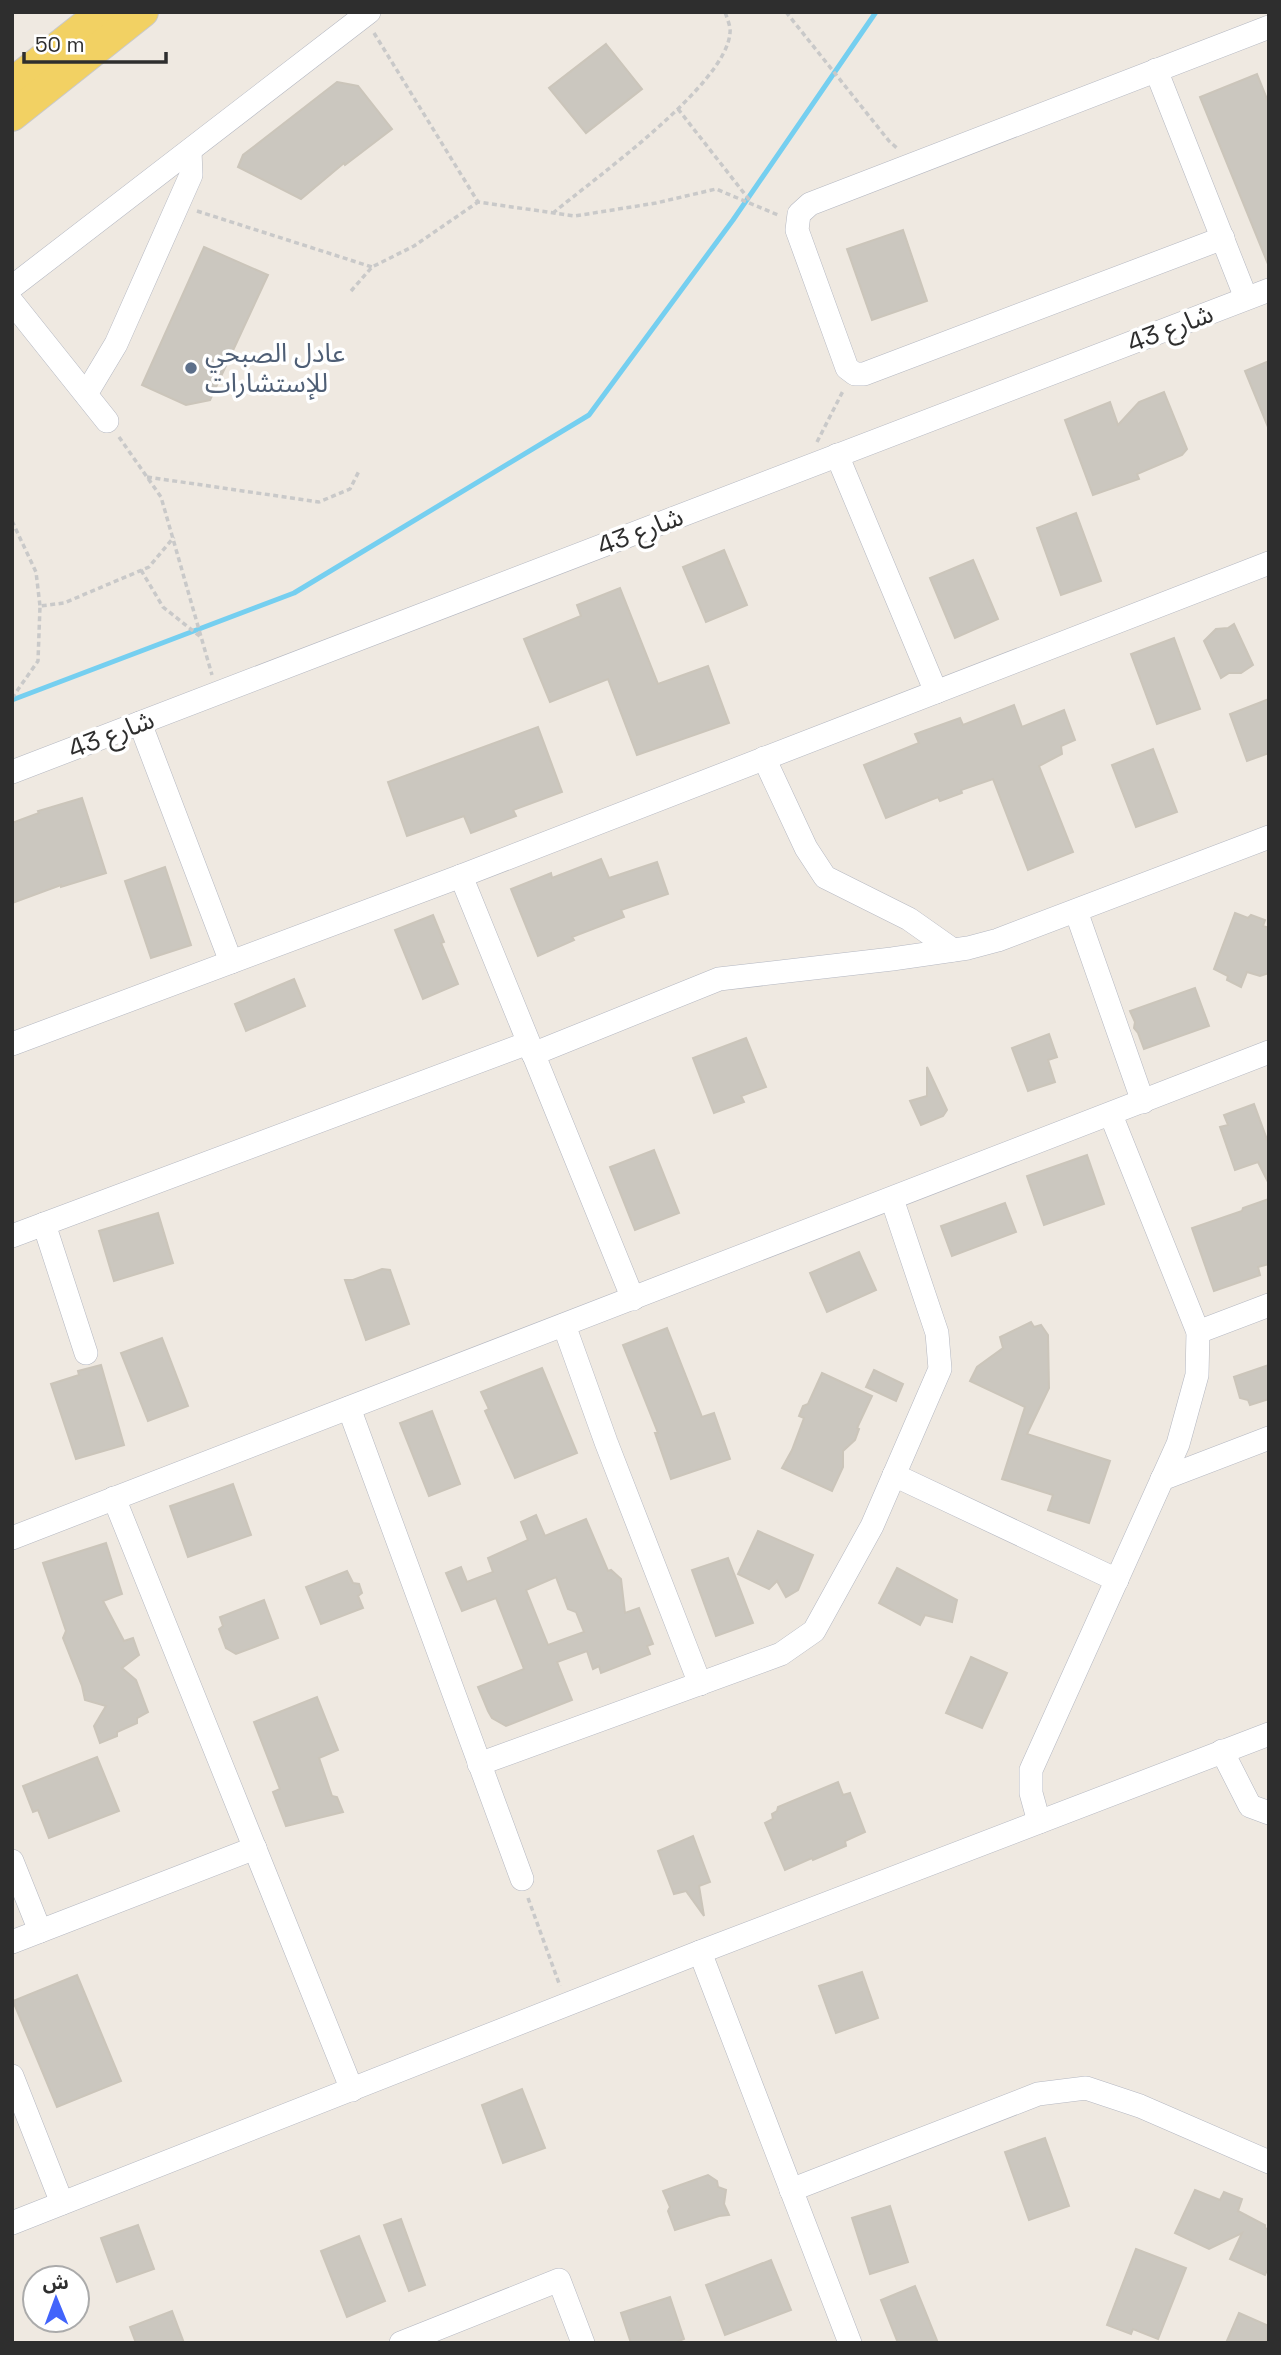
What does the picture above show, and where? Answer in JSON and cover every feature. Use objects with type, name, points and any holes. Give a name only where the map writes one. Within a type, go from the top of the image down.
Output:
[{"type":"main road","points":[[12,83],[102,12]]},
{"type":"main road","points":[[12,116],[143,12]]},
{"type":"street","points":[[12,287],[367,14]]},
{"type":"street","points":[[1223,238],[864,374],[847,368],[797,234],[797,223],[799,214],[810,204],[1269,27]]},
{"type":"street","points":[[1156,70],[1246,298]]},
{"type":"street","points":[[86,394],[116,344],[191,175],[190,151]]},
{"type":"street","name":"شارع 43","points":[[12,772],[1269,290]]},
{"type":"street","points":[[12,302],[107,421]]},
{"type":"street","points":[[837,456],[936,692]]},
{"type":"street","points":[[12,1044],[460,876],[1269,563]]},
{"type":"street","points":[[140,723],[231,962]]},
{"type":"street","points":[[764,758],[806,848],[825,877],[909,919],[953,950]]},
{"type":"street","points":[[12,1236],[719,979],[953,950],[998,940],[1269,837]]},
{"type":"street","points":[[460,876],[633,1299]]},
{"type":"street","points":[[1076,911],[1143,1102]]},
{"type":"street","points":[[12,1538],[1269,1052]]},
{"type":"street","points":[[1039,1822],[1031,1793],[1031,1770],[1178,1444],[1197,1375],[1198,1332],[1111,1115]]},
{"type":"street","points":[[480,1764],[781,1654],[814,1631],[872,1527],[940,1369],[937,1333],[892,1199]]},
{"type":"street","points":[[44,1224],[86,1353]]},
{"type":"street","points":[[1198,1332],[1269,1305]]},
{"type":"street","points":[[564,1325],[606,1442],[700,1684]]},
{"type":"street","points":[[349,1408],[522,1879]]},
{"type":"street","points":[[1162,1479],[1269,1438]]},
{"type":"street","points":[[894,1475],[1117,1580]]},
{"type":"street","points":[[114,1498],[352,2090]]},
{"type":"street","points":[[12,2223],[700,1952],[1269,1734]]},
{"type":"street","points":[[1222,1751],[1250,1806],[1269,1814]]},
{"type":"street","points":[[12,1942],[254,1848]]},
{"type":"street","points":[[12,1861],[40,1931]]},
{"type":"street","points":[[700,1952],[850,2343]]},
{"type":"street","points":[[12,2076],[62,2203]]},
{"type":"street","points":[[791,2190],[1038,2094],[1086,2088],[1140,2106],[1269,2162]]},
{"type":"street","points":[[401,2343],[559,2280],[583,2343]]},
{"type":"path","points":[[554,212],[678,109],[719,65],[731,32],[725,12]]},
{"type":"path","points":[[786,12],[889,141],[916,163]]},
{"type":"path","points":[[367,14],[478,202]]},
{"type":"path","points":[[678,109],[752,204]]},
{"type":"path","points":[[351,291],[372,267],[414,246],[478,202],[575,216],[656,203],[716,189],[797,223]]},
{"type":"path","points":[[178,203],[183,207],[372,267]]},
{"type":"path","points":[[803,468],[853,372]]},
{"type":"path","points":[[107,421],[161,497],[217,693]]},
{"type":"path","points":[[147,477],[319,502],[350,489],[359,471]]},
{"type":"path","points":[[12,521],[36,572],[40,606],[38,661],[12,698]]},
{"type":"path","points":[[40,606],[64,603],[149,567],[174,537]]},
{"type":"path","points":[[141,570],[163,607],[202,638]]},
{"type":"path","points":[[522,1879],[568,2005]]},
{"type":"building","points":[[606,44],[642,89],[586,133],[549,88]]},
{"type":"building","points":[[1257,74],[1269,104],[1268,264],[1200,97]]},
{"type":"building","points":[[337,82],[358,86],[392,129],[345,165],[344,163],[301,199],[238,167],[243,155]]},
{"type":"building","points":[[903,230],[927,301],[872,320],[847,249]]},
{"type":"building","points":[[204,247],[268,275],[210,400],[186,405],[142,385]]},
{"type":"building","points":[[1269,361],[1269,426],[1268,427],[1245,371]]},
{"type":"building","points":[[1164,392],[1187,449],[1182,455],[1137,474],[1139,479],[1093,495],[1065,420],[1110,402],[1118,425],[1139,402]]},
{"type":"building","points":[[1076,513],[1101,581],[1061,595],[1037,528]]},
{"type":"building","points":[[724,550],[747,605],[706,622],[683,567]]},
{"type":"building","points":[[973,560],[998,619],[955,638],[930,578]]},
{"type":"building","points":[[620,588],[658,684],[708,666],[729,723],[637,755],[608,679],[550,702],[524,639],[581,616],[577,605]]},
{"type":"building","points":[[1234,624],[1253,665],[1241,673],[1229,673],[1221,678],[1204,641],[1216,629],[1228,628]]},
{"type":"building","points":[[1174,638],[1200,709],[1157,724],[1131,654]]},
{"type":"building","points":[[1269,699],[1269,753],[1247,761],[1230,714]]},
{"type":"building","points":[[1014,705],[1022,727],[1064,710],[1075,740],[1061,746],[1062,754],[1039,766],[1073,852],[1028,870],[993,779],[961,790],[962,793],[940,801],[938,797],[886,818],[864,765],[919,743],[915,734],[960,718],[963,725]]},
{"type":"building","points":[[538,727],[562,792],[513,810],[516,816],[471,833],[464,816],[407,836],[388,782]]},
{"type":"building","points":[[1153,749],[1177,812],[1136,827],[1112,765]]},
{"type":"building","points":[[82,798],[106,873],[61,885],[12,903],[12,823],[39,813],[38,811]]},
{"type":"building","points":[[601,859],[609,878],[657,862],[668,894],[621,910],[624,917],[572,937],[574,940],[538,956],[511,889],[551,873],[552,878]]},
{"type":"building","points":[[165,867],[191,945],[151,958],[125,881]]},
{"type":"building","points":[[1235,913],[1265,920],[1263,926],[1269,928],[1269,973],[1260,976],[1247,972],[1241,987],[1214,969]]},
{"type":"building","points":[[433,915],[458,984],[423,999],[395,930]]},
{"type":"building","points":[[294,979],[305,1006],[246,1031],[235,1004]]},
{"type":"building","points":[[1195,988],[1209,1026],[1144,1049],[1134,1028],[1135,1022],[1130,1011]]},
{"type":"building","points":[[1049,1034],[1057,1057],[1048,1060],[1055,1082],[1028,1091],[1012,1048]]},
{"type":"building","points":[[746,1038],[766,1087],[741,1096],[744,1102],[714,1113],[693,1058]]},
{"type":"building","points":[[927,1067],[947,1110],[943,1116],[921,1125],[910,1101],[927,1096]]},
{"type":"building","points":[[1254,1104],[1269,1145],[1269,1184],[1258,1162],[1235,1170],[1220,1127],[1228,1125],[1224,1115]]},
{"type":"building","points":[[654,1150],[679,1213],[635,1230],[610,1167]]},
{"type":"building","points":[[1087,1155],[1104,1204],[1044,1225],[1027,1176]]},
{"type":"building","points":[[1269,1199],[1269,1264],[1258,1267],[1260,1275],[1214,1291],[1192,1228]]},
{"type":"building","points":[[1005,1203],[1016,1232],[952,1256],[941,1226]]},
{"type":"building","points":[[158,1213],[173,1263],[114,1281],[99,1231]]},
{"type":"building","points":[[859,1252],[876,1290],[827,1312],[810,1273]]},
{"type":"building","points":[[382,1269],[390,1270],[409,1324],[366,1340],[345,1280],[353,1280]]},
{"type":"building","points":[[1031,1322],[1034,1327],[1041,1325],[1048,1335],[1049,1388],[1027,1434],[1110,1461],[1089,1523],[1048,1510],[1053,1495],[1002,1479],[1025,1407],[970,1381],[977,1367],[1003,1348],[1000,1337]]},
{"type":"building","points":[[667,1328],[702,1417],[714,1413],[730,1459],[671,1479],[655,1433],[658,1433],[623,1345]]},
{"type":"building","points":[[162,1338],[188,1406],[148,1421],[121,1353]]},
{"type":"building","points":[[101,1365],[124,1445],[76,1459],[51,1384],[79,1375],[78,1371]]},
{"type":"building","points":[[1269,1365],[1269,1399],[1250,1405],[1248,1400],[1240,1398],[1234,1377]]},
{"type":"building","points":[[542,1368],[577,1453],[515,1478],[485,1411],[489,1409],[481,1392]]},
{"type":"building","points":[[874,1370],[903,1384],[896,1401],[866,1387]]},
{"type":"building","points":[[822,1373],[872,1396],[857,1428],[859,1429],[855,1440],[843,1451],[843,1467],[832,1491],[782,1468],[804,1418],[799,1416],[803,1406],[808,1404]]},
{"type":"building","points":[[432,1411],[460,1484],[429,1496],[400,1423]]},
{"type":"building","points":[[233,1484],[251,1535],[188,1557],[170,1506]]},
{"type":"building","points":[[536,1515],[545,1536],[586,1519],[608,1571],[611,1570],[621,1579],[625,1613],[639,1608],[653,1644],[647,1646],[650,1654],[601,1673],[599,1666],[593,1669],[587,1651],[557,1662],[572,1700],[506,1726],[492,1718],[478,1687],[524,1669],[496,1598],[462,1611],[446,1573],[461,1567],[467,1582],[493,1572],[488,1558],[528,1540],[521,1522]],"holes":[[[556,1577],[568,1609],[576,1612],[584,1632],[548,1645],[526,1590]]]},
{"type":"building","points":[[758,1531],[813,1555],[798,1590],[786,1597],[777,1581],[769,1589],[738,1574]]},
{"type":"building","points":[[106,1543],[122,1594],[103,1601],[124,1641],[133,1638],[139,1655],[122,1668],[136,1680],[148,1712],[137,1718],[137,1723],[117,1732],[117,1736],[100,1743],[94,1726],[106,1706],[85,1700],[63,1638],[66,1631],[43,1563]]},
{"type":"building","points":[[728,1558],[753,1623],[716,1636],[692,1570]]},
{"type":"building","points":[[897,1568],[957,1600],[952,1622],[925,1615],[920,1625],[879,1603]]},
{"type":"building","points":[[347,1571],[353,1583],[359,1584],[362,1593],[358,1596],[363,1608],[321,1624],[306,1587]]},
{"type":"building","points":[[264,1600],[278,1638],[236,1654],[226,1648],[219,1629],[223,1626],[220,1617]]},
{"type":"building","points":[[971,1657],[1007,1673],[982,1728],[946,1713]]},
{"type":"building","points":[[317,1697],[338,1750],[319,1758],[332,1796],[337,1797],[343,1812],[286,1826],[273,1792],[280,1789],[254,1722]]},
{"type":"building","points":[[97,1757],[119,1811],[49,1838],[38,1810],[33,1812],[23,1786]]},
{"type":"building","points":[[838,1782],[843,1795],[850,1793],[865,1832],[845,1841],[846,1846],[785,1870],[765,1823],[773,1819],[772,1814],[778,1807]]},
{"type":"building","points":[[693,1836],[710,1882],[699,1886],[704,1916],[686,1891],[674,1894],[658,1851]]},
{"type":"building","points":[[862,1972],[878,2018],[836,2033],[819,1986]]},
{"type":"building","points":[[77,1975],[121,2081],[57,2107],[13,2001]]},
{"type":"building","points":[[522,2089],[545,2148],[503,2163],[482,2105]]},
{"type":"building","points":[[1045,2138],[1069,2206],[1029,2220],[1005,2152]]},
{"type":"building","points":[[708,2175],[717,2181],[718,2187],[726,2190],[724,2204],[729,2215],[675,2230],[663,2191]]},
{"type":"building","points":[[1195,2190],[1220,2200],[1224,2192],[1242,2199],[1238,2211],[1265,2225],[1269,2230],[1269,2265],[1265,2275],[1230,2259],[1242,2233],[1209,2249],[1175,2233]]},
{"type":"building","points":[[890,2206],[908,2262],[870,2274],[852,2218]]},
{"type":"building","points":[[401,2219],[425,2285],[409,2291],[384,2225]]},
{"type":"building","points":[[138,2225],[154,2269],[117,2282],[101,2238]]},
{"type":"building","points":[[359,2236],[385,2301],[347,2317],[321,2251]]},
{"type":"building","points":[[1136,2249],[1186,2268],[1158,2339],[1133,2329],[1131,2334],[1107,2325]]},
{"type":"building","points":[[771,2260],[791,2310],[725,2335],[706,2285]]},
{"type":"building","points":[[915,2286],[938,2343],[898,2343],[881,2300]]},
{"type":"building","points":[[670,2297],[684,2339],[674,2343],[631,2343],[621,2313]]},
{"type":"building","points":[[172,2311],[184,2343],[136,2343],[130,2327]]},
{"type":"building","points":[[1239,2313],[1269,2326],[1266,2343],[1226,2343]]},
{"type":"waterway","points":[[12,700],[294,593],[589,415],[733,220],[876,12]]},
{"type":"place","name":"عادل الصبحي للإستشارات","points":[[191,368]]}]
